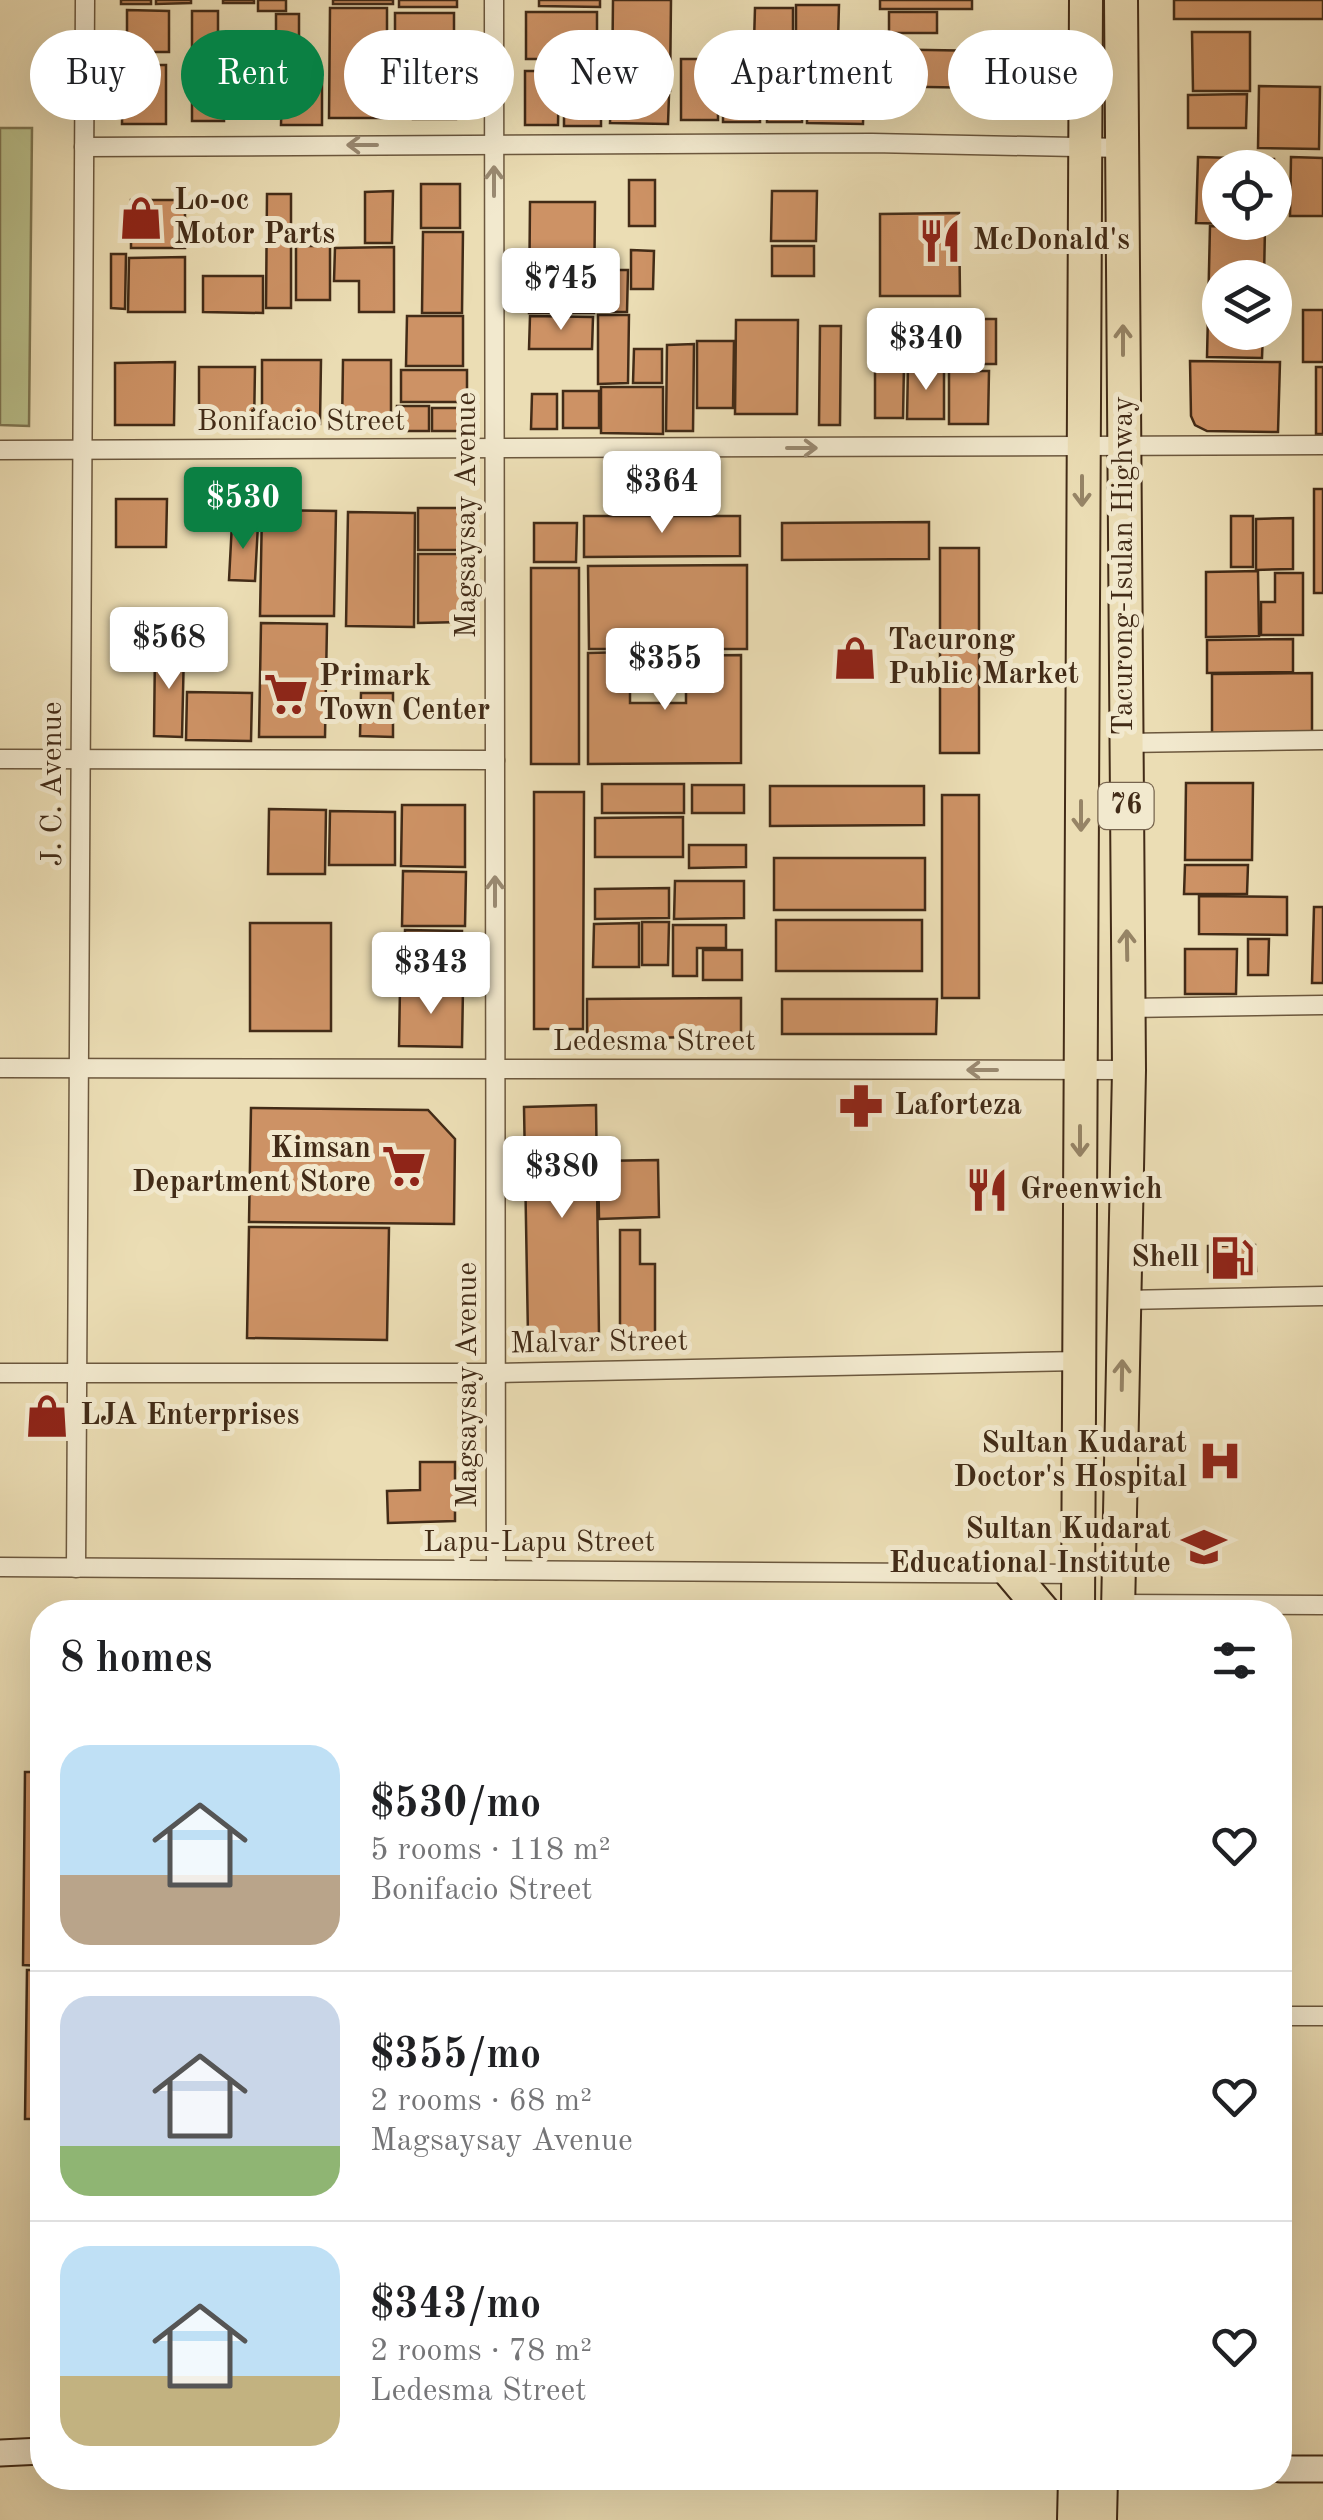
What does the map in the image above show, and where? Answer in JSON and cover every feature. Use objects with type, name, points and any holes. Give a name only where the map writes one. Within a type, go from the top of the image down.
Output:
[{"type":"highway","name":"Tacurong-Isulan Highway","points":[[1078,1600],[1086,0]]},
{"type":"highway","name":"Tacurong-Isulan Highway","points":[[1118,1600],[1128,1070],[1120,0]]},
{"type":"highway","points":[[1011,1574],[1034,1600]]},
{"type":"highway","points":[[1074,2490],[1074,2520]]},
{"type":"highway","points":[[1100,2490],[1100,2520]]},
{"type":"street","name":"J. C. Avenue","points":[[76,1568],[85,0]]},
{"type":"street","name":"Magsaysay Avenue","points":[[494,0],[496,1570]]},
{"type":"street","points":[[84,147],[872,144],[1123,148]]},
{"type":"street","name":"Bonifacio Street","points":[[0,450],[1323,445]]},
{"type":"street","points":[[1126,743],[1323,740]]},
{"type":"street","points":[[0,760],[495,760]]},
{"type":"street","points":[[1128,1008],[1323,1004]]},
{"type":"street","name":"Ledesma Street","points":[[0,1068],[1128,1070]]},
{"type":"street","points":[[1124,1300],[1323,1296]]},
{"type":"street","name":"Malvar Street","points":[[0,1372],[496,1373],[1079,1361]]},
{"type":"street","name":"Lapu-Lapu Street","points":[[0,1567],[1078,1574]]},
{"type":"street","points":[[1292,1606],[1323,1606]]},
{"type":"street","points":[[1292,2016],[1323,2016]]},
{"type":"street","points":[[0,2452],[30,2452]]},
{"type":"street","points":[[1292,2469],[1323,2469]]},
{"type":"green space","points":[[0,128],[32,128],[29,426],[0,425]]},
{"type":"building","points":[[121,0],[151,0],[151,4],[121,4]]},
{"type":"building","points":[[156,0],[191,0],[191,3],[156,4]]},
{"type":"building","points":[[254,0],[254,3],[223,3]]},
{"type":"building","points":[[258,0],[286,0],[286,11],[258,11]]},
{"type":"building","points":[[333,0],[393,0],[393,4],[333,4]]},
{"type":"building","points":[[399,0],[457,0],[457,7],[399,7]]},
{"type":"building","points":[[539,0],[600,0],[600,7],[539,6]]},
{"type":"building","points":[[613,0],[671,0],[671,30],[613,30]]},
{"type":"building","points":[[880,0],[972,0],[972,9],[880,9]]},
{"type":"building","points":[[1174,0],[1323,0],[1323,19],[1174,19]]},
{"type":"building","points":[[796,5],[839,5],[838,30],[796,30]]},
{"type":"building","points":[[330,8],[387,8],[387,30],[344,30],[344,118],[329,118]]},
{"type":"building","points":[[755,8],[793,8],[793,30],[754,30]]},
{"type":"building","points":[[127,10],[169,11],[169,52],[161,52],[161,30],[127,30]]},
{"type":"building","points":[[192,11],[218,11],[218,30],[192,30]]},
{"type":"building","points":[[526,12],[597,12],[597,30],[534,30],[534,59],[526,59]]},
{"type":"building","points":[[889,12],[937,12],[937,33],[889,30]]},
{"type":"building","points":[[395,13],[454,13],[454,30],[395,30]]},
{"type":"building","points":[[276,14],[299,14],[299,30],[276,30]]},
{"type":"building","points":[[1192,32],[1250,32],[1250,91],[1193,91]]},
{"type":"building","points":[[928,50],[948,50],[948,87],[928,87]]},
{"type":"building","points":[[681,59],[694,59],[694,120],[681,120]]},
{"type":"building","points":[[161,65],[166,65],[166,124],[122,124],[122,120],[161,120]]},
{"type":"building","points":[[525,71],[534,71],[534,120],[558,120],[558,125],[525,125]]},
{"type":"building","points":[[1259,86],[1320,87],[1319,149],[1258,148]]},
{"type":"building","points":[[1247,94],[1246,128],[1188,128],[1188,95]]},
{"type":"building","points":[[281,120],[322,120],[322,125],[281,125]]},
{"type":"building","points":[[564,120],[601,120],[601,126],[564,126]]},
{"type":"building","points":[[610,120],[668,120],[668,124],[610,123]]},
{"type":"building","points":[[723,120],[760,120],[760,122]]},
{"type":"building","points":[[767,120],[802,120],[802,122]]},
{"type":"building","points":[[807,120],[863,120],[863,124]]},
{"type":"building","points":[[1198,157],[1202,157],[1202,223],[1196,223]]},
{"type":"building","points":[[1292,157],[1323,158],[1323,216],[1292,216]]},
{"type":"building","points":[[629,180],[655,180],[655,226],[629,226]]},
{"type":"building","points":[[421,184],[460,184],[460,228],[421,228]]},
{"type":"building","points":[[393,191],[392,243],[365,243],[365,192]]},
{"type":"building","points":[[772,191],[817,191],[816,241],[771,241]]},
{"type":"building","points":[[267,194],[291,194],[291,308],[266,308]]},
{"type":"building","points":[[131,200],[185,200],[185,248],[131,248]]},
{"type":"building","points":[[530,202],[595,202],[594,313],[529,313]]},
{"type":"building","points":[[959,213],[960,296],[880,296],[880,214]]},
{"type":"building","points":[[423,232],[463,232],[462,313],[422,313]]},
{"type":"building","points":[[1210,240],[1265,240],[1264,260],[1209,260]]},
{"type":"building","points":[[296,246],[330,246],[330,300],[296,300]]},
{"type":"building","points":[[772,246],[814,246],[814,276],[772,276]]},
{"type":"building","points":[[394,247],[394,312],[359,312],[359,281],[334,281],[335,248]]},
{"type":"building","points":[[631,250],[654,251],[653,289],[631,289]]},
{"type":"building","points":[[111,254],[126,254],[125,309],[111,308]]},
{"type":"building","points":[[185,257],[185,312],[128,312],[129,258]]},
{"type":"building","points":[[598,270],[628,270],[627,312],[598,312]]},
{"type":"building","points":[[203,276],[263,276],[263,313],[203,312]]},
{"type":"building","points":[[1303,310],[1323,310],[1323,362],[1303,362]]},
{"type":"building","points":[[598,315],[629,315],[628,383],[598,384]]},
{"type":"building","points":[[407,316],[463,316],[463,366],[406,366]]},
{"type":"building","points":[[530,316],[593,317],[592,349],[529,349]]},
{"type":"building","points":[[872,316],[905,316],[905,356],[872,356]]},
{"type":"building","points":[[949,319],[996,319],[996,364],[948,364]]},
{"type":"building","points":[[736,320],[798,320],[797,414],[735,414]]},
{"type":"building","points":[[918,323],[943,323],[942,358],[918,358]]},
{"type":"building","points":[[820,326],[841,326],[840,425],[819,425]]},
{"type":"building","points":[[697,341],[734,341],[733,408],[697,408]]},
{"type":"building","points":[[694,344],[693,431],[666,431],[667,345]]},
{"type":"building","points":[[634,349],[662,349],[662,383],[633,383]]},
{"type":"building","points":[[1207,350],[1262,350],[1262,358],[1207,357]]},
{"type":"building","points":[[262,360],[321,360],[320,424],[262,423]]},
{"type":"building","points":[[343,360],[391,360],[391,429],[342,429]]},
{"type":"building","points":[[1190,361],[1280,362],[1278,432],[1207,431],[1195,425],[1191,416]]},
{"type":"building","points":[[175,362],[174,425],[115,425],[115,363]]},
{"type":"building","points":[[875,364],[904,364],[903,418],[875,418]]},
{"type":"building","points":[[908,366],[944,366],[944,419],[907,419]]},
{"type":"building","points":[[199,367],[255,367],[254,427],[199,427]]},
{"type":"building","points":[[1316,367],[1323,367],[1323,434],[1316,434]]},
{"type":"building","points":[[401,370],[467,370],[467,402],[401,402]]},
{"type":"building","points":[[949,371],[989,371],[988,424],[949,424]]},
{"type":"building","points":[[601,387],[663,387],[663,434],[601,433]]},
{"type":"building","points":[[563,391],[599,391],[599,428],[563,428]]},
{"type":"building","points":[[532,394],[557,394],[557,429],[531,429]]},
{"type":"building","points":[[397,406],[429,406],[429,431],[397,431]]},
{"type":"building","points":[[432,408],[461,408],[461,431],[432,431]]},
{"type":"building","points":[[1314,489],[1323,489],[1323,593],[1314,593]]},
{"type":"building","points":[[116,499],[167,499],[166,547],[116,547]]},
{"type":"building","points":[[418,508],[466,508],[466,550],[418,550]]},
{"type":"building","points":[[262,510],[336,511],[334,616],[260,616]]},
{"type":"building","points":[[348,512],[415,513],[414,627],[346,626]]},
{"type":"building","points":[[584,516],[740,516],[740,556],[584,557]]},
{"type":"building","points":[[1231,516],[1253,516],[1253,567],[1231,567]]},
{"type":"building","points":[[1293,518],[1293,569],[1256,570],[1256,519]]},
{"type":"building","points":[[929,522],[929,559],[782,560],[782,523]]},
{"type":"building","points":[[232,523],[258,524],[255,581],[229,580]]},
{"type":"building","points":[[534,523],[577,523],[576,562],[534,562]]},
{"type":"building","points":[[940,548],[979,548],[979,753],[940,753]]},
{"type":"building","points":[[418,554],[462,554],[462,622],[418,623]]},
{"type":"building","points":[[747,565],[747,649],[589,649],[588,566]]},
{"type":"building","points":[[531,568],[579,568],[579,764],[531,764]]},
{"type":"building","points":[[1258,571],[1259,636],[1206,637],[1206,572]]},
{"type":"building","points":[[1275,573],[1303,573],[1303,635],[1261,635],[1261,602],[1275,602]]},
{"type":"building","points":[[261,623],[327,624],[325,737],[259,737]]},
{"type":"building","points":[[1293,639],[1293,672],[1207,673],[1207,640]]},
{"type":"building","points":[[155,649],[184,649],[182,737],[154,736]]},
{"type":"building","points":[[630,652],[630,703],[686,703],[686,676],[668,676],[668,656],[741,655],[741,763],[588,764],[588,653]]},
{"type":"building","points":[[1312,673],[1312,732],[1212,733],[1212,674]]},
{"type":"building","points":[[187,692],[252,693],[251,741],[186,740]]},
{"type":"building","points":[[361,693],[393,693],[393,737],[360,736]]},
{"type":"building","points":[[1186,783],[1253,783],[1252,860],[1185,860]]},
{"type":"building","points":[[602,784],[684,784],[684,813],[602,813]]},
{"type":"building","points":[[692,785],[744,785],[744,813],[692,813]]},
{"type":"building","points":[[770,786],[924,786],[924,825],[770,826]]},
{"type":"building","points":[[534,792],[584,792],[583,1029],[534,1029]]},
{"type":"building","points":[[942,795],[979,795],[979,998],[942,998]]},
{"type":"building","points":[[402,805],[465,805],[465,867],[401,866]]},
{"type":"building","points":[[269,809],[326,810],[325,874],[268,874]]},
{"type":"building","points":[[330,811],[395,812],[395,865],[329,865]]},
{"type":"building","points":[[683,817],[683,857],[595,857],[595,818]]},
{"type":"building","points":[[689,845],[746,845],[746,867],[689,868]]},
{"type":"building","points":[[774,858],[925,858],[925,910],[774,910]]},
{"type":"building","points":[[1185,865],[1248,865],[1247,894],[1184,894]]},
{"type":"building","points":[[403,871],[466,872],[465,926],[402,926]]},
{"type":"building","points":[[675,881],[744,881],[744,918],[674,919]]},
{"type":"building","points":[[669,888],[669,918],[595,919],[595,889]]},
{"type":"building","points":[[1199,896],[1287,897],[1287,935],[1199,934]]},
{"type":"building","points":[[1314,907],[1323,907],[1323,983],[1312,983]]},
{"type":"building","points":[[776,920],[922,920],[922,971],[776,971]]},
{"type":"building","points":[[642,922],[669,922],[668,965],[642,965]]},
{"type":"building","points":[[250,923],[331,923],[331,1031],[250,1031]]},
{"type":"building","points":[[639,923],[639,967],[593,967],[594,924]]},
{"type":"building","points":[[673,925],[726,925],[726,948],[697,948],[697,976],[673,976]]},
{"type":"building","points":[[405,930],[462,931],[461,983],[404,983]]},
{"type":"building","points":[[1248,939],[1269,939],[1268,975],[1248,975]]},
{"type":"building","points":[[1185,949],[1237,949],[1236,994],[1185,994]]},
{"type":"building","points":[[703,950],[742,950],[742,980],[703,980]]},
{"type":"building","points":[[400,988],[463,988],[462,1047],[399,1046]]},
{"type":"building","points":[[741,998],[741,1037],[587,1038],[587,999]]},
{"type":"building","points":[[782,999],[937,999],[936,1034],[782,1034]]},
{"type":"building","points":[[596,1105],[599,1336],[528,1337],[524,1107]]},
{"type":"building","points":[[251,1108],[428,1110],[455,1139],[454,1224],[249,1222]]},
{"type":"building","points":[[658,1160],[659,1217],[599,1219],[598,1161]]},
{"type":"building","points":[[249,1227],[389,1228],[387,1340],[247,1338]]},
{"type":"building","points":[[620,1230],[640,1230],[640,1264],[655,1264],[655,1343],[620,1343]]},
{"type":"building","name":"Shell","points":[[1255,1245],[1256,1271],[1208,1272],[1208,1246]]},
{"type":"building","points":[[420,1462],[455,1462],[455,1521],[388,1523],[387,1491],[420,1490]]},
{"type":"building","points":[[25,1772],[30,1772],[30,1965],[23,1965]]},
{"type":"building","points":[[27,1970],[30,1970],[30,2119],[25,2119]]},
{"type":"place","name":"Lo-oc Motor Parts","points":[[141,218]]},
{"type":"place","name":"McDonald's","points":[[940,241]]},
{"type":"place","name":"Tacurong Public Market","points":[[855,658]]},
{"type":"place","name":"Primark Town Center","points":[[286,694]]},
{"type":"place","name":"Laforteza","points":[[861,1106]]},
{"type":"place","name":"Kimsan Department Store","points":[[404,1166]]},
{"type":"place","name":"Greenwich","points":[[987,1190]]},
{"type":"place","name":"Shell","points":[[1232,1258]]},
{"type":"place","name":"LJA Enterprises","points":[[47,1416]]},
{"type":"place","name":"Sultan Kudarat Doctor's Hospital","points":[[1220,1461]]},
{"type":"place","name":"Sultan Kudarat Educational Institute","points":[[1204,1547]]}]
